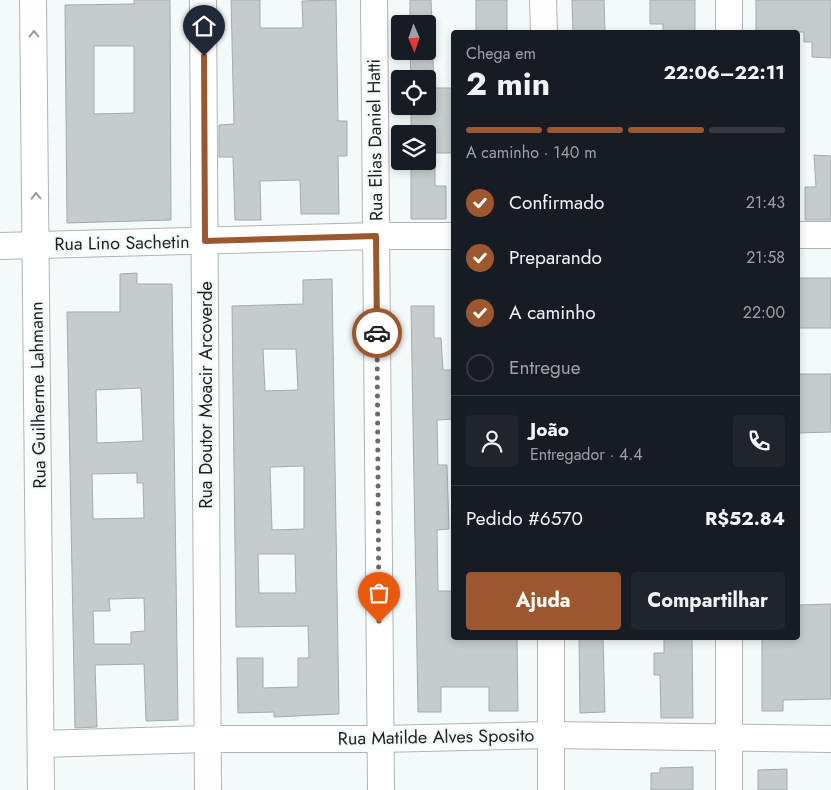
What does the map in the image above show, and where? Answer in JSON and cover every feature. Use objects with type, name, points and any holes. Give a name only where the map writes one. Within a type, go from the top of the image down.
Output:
[{"type":"street","name":"Rua Guilherme Lahmann","points":[[34,0],[41,790]]},
{"type":"street","name":"Rua Doutor Moacir Arcoverde","points":[[203,0],[208,790]]},
{"type":"street","name":"Rua Elias Daniel Hatti","points":[[374,0],[381,790]]},
{"type":"street","points":[[543,0],[544,30]]},
{"type":"street","points":[[729,0],[729,30]]},
{"type":"street","points":[[800,235],[831,235]]},
{"type":"street","name":"Rua Lino Sachetin","points":[[0,246],[376,236],[451,236]]},
{"type":"street","points":[[550,640],[551,790]]},
{"type":"street","points":[[729,640],[729,790]]},
{"type":"street","name":"Rua Matilde Alves Sposito","points":[[41,744],[207,738],[380,739],[551,735],[831,739]]},
{"type":"building","points":[[134,0],[170,0],[171,220],[67,223],[65,5],[134,4]],"holes":[[[94,46],[134,46],[134,113],[94,114]]]},
{"type":"building","points":[[231,0],[260,0],[260,28],[303,28],[302,1],[336,0],[338,121],[347,121],[347,156],[338,156],[339,214],[301,214],[300,180],[260,181],[261,220],[235,220],[233,157],[219,157],[219,125],[234,124]]},
{"type":"building","points":[[410,0],[431,0],[432,15],[410,15]]},
{"type":"building","points":[[476,0],[507,0],[507,30],[476,30]]},
{"type":"building","points":[[572,0],[604,0],[605,30],[573,30]]},
{"type":"building","points":[[650,0],[695,0],[695,30],[663,30],[663,24],[650,24]]},
{"type":"building","points":[[756,0],[831,0],[831,58],[812,57],[812,42],[804,42],[804,32],[800,32],[800,30],[756,30]]},
{"type":"building","points":[[410,60],[433,60],[433,70],[411,70]]},
{"type":"building","points":[[436,88],[451,88],[451,153],[436,153],[436,125],[411,125],[411,115],[436,115]]},
{"type":"building","points":[[814,155],[831,156],[831,220],[805,220],[805,187],[816,187]]},
{"type":"building","points":[[411,170],[435,170],[435,186],[446,186],[446,219],[411,219]]},
{"type":"building","points":[[137,273],[137,284],[172,284],[178,720],[146,721],[144,664],[95,665],[97,727],[75,728],[67,312],[120,312],[120,274]],"holes":[[[141,388],[143,441],[97,443],[96,390]],[[137,473],[137,483],[143,483],[144,518],[93,519],[92,474]],[[144,598],[145,631],[131,632],[131,644],[94,644],[93,611],[110,611],[109,599]]]},
{"type":"building","points":[[800,278],[831,278],[831,328],[800,328]]},
{"type":"building","points":[[332,279],[339,714],[274,717],[274,712],[238,713],[237,658],[263,658],[263,688],[298,687],[298,658],[309,658],[308,626],[236,627],[232,306],[303,304],[303,280]],"holes":[[[263,349],[296,349],[298,390],[265,391]],[[304,466],[304,529],[272,530],[270,467]],[[258,554],[295,554],[296,593],[259,593]]]},
{"type":"building","points":[[411,306],[434,306],[434,338],[441,338],[443,370],[451,370],[451,419],[437,420],[438,465],[447,465],[449,529],[437,530],[438,591],[451,591],[451,640],[517,640],[518,711],[489,711],[489,687],[441,687],[441,712],[418,712]]},
{"type":"building","points":[[800,374],[831,374],[831,432],[800,433]]},
{"type":"building","points":[[831,604],[831,699],[783,700],[783,711],[762,711],[762,640],[800,640],[800,605]]},
{"type":"building","points":[[579,640],[603,640],[605,712],[580,713]]},
{"type":"building","points":[[664,640],[692,640],[693,718],[661,718],[660,675],[654,675],[654,653],[664,653]]},
{"type":"building","points":[[693,767],[693,790],[651,790],[651,773],[660,773],[660,768]]},
{"type":"building","points":[[787,769],[787,790],[758,790],[758,770]]},
{"type":"way so far","points":[[377,333],[379,623]]},
{"type":"route","points":[[204,56],[205,241],[376,236],[377,333]]}]
